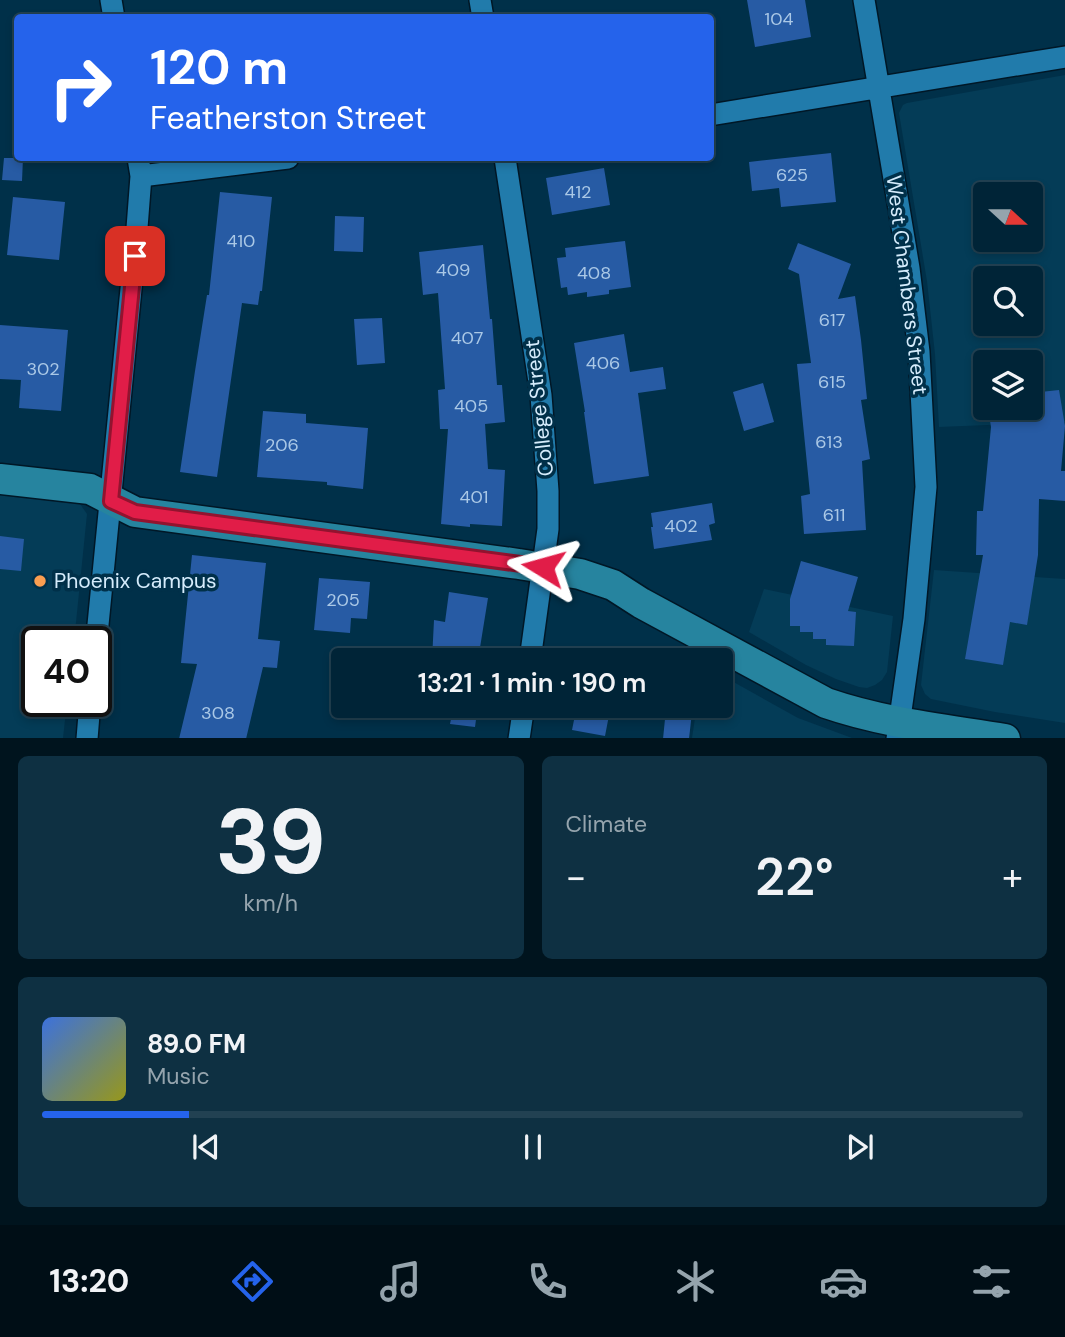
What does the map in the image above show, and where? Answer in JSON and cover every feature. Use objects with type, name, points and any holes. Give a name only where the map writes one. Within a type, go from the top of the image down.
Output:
[{"type":"street","name":"West Chambers Street","points":[[864,0],[909,268],[919,349],[926,487],[914,619],[898,730]]},
{"type":"street","points":[[714,114],[1065,57]]},
{"type":"street","points":[[98,626],[136,242],[139,167],[238,161]]},
{"type":"street","name":"College Street","points":[[505,161],[541,395],[546,452],[548,529],[532,648]]},
{"type":"street","points":[[0,479],[90,489],[135,512],[580,574],[613,586],[826,703],[898,730],[1005,738]]},
{"type":"street","points":[[87,738],[89,717]]},
{"type":"street","points":[[519,738],[522,718]]},
{"type":"shaded area","points":[[1065,75],[1065,422],[939,427],[927,281],[899,113],[903,105]]},
{"type":"shaded area","name":"Phoenix Campus","points":[[0,494],[75,502],[80,504],[87,514],[76,626],[21,626],[21,717],[65,717],[63,738],[0,738]]},
{"type":"shaded area","points":[[934,570],[1065,579],[1065,723],[931,699],[925,694],[921,685]]},
{"type":"shaded area","points":[[764,589],[893,616],[887,672],[882,680],[867,688],[836,679],[749,632]]},
{"type":"shaded area","points":[[733,682],[798,718],[852,738],[692,738],[695,718],[733,718]]},
{"type":"building","points":[[747,0],[805,0],[811,37],[755,47]]},
{"type":"building","points":[[831,153],[836,202],[781,207],[779,188],[752,191],[749,162]]},
{"type":"building","points":[[4,158],[23,161],[22,181],[2,180]]},
{"type":"building","points":[[604,168],[610,205],[552,215],[546,178]]},
{"type":"building","points":[[220,192],[272,197],[262,291],[258,305],[242,303],[217,477],[180,472],[209,295]]},
{"type":"building","points":[[13,197],[65,202],[59,260],[7,255]]},
{"type":"building","points":[[335,216],[364,217],[363,252],[334,251]]},
{"type":"building","points":[[625,241],[631,287],[587,297],[587,292],[568,295],[567,287],[561,288],[557,258],[566,257],[565,248]]},
{"type":"building","points":[[798,243],[851,264],[838,299],[855,296],[861,340],[867,399],[861,400],[870,459],[862,461],[866,530],[804,534],[801,496],[810,494],[797,364],[811,363],[799,274],[788,269]]},
{"type":"building","points":[[483,245],[497,385],[502,385],[505,422],[485,424],[488,469],[505,470],[502,526],[470,524],[470,527],[441,524],[448,429],[440,429],[438,390],[445,389],[438,293],[423,295],[419,252]]},
{"type":"building","points":[[382,318],[385,363],[357,365],[354,319]]},
{"type":"building","points":[[0,325],[68,330],[61,411],[19,408],[21,380],[0,379]]},
{"type":"building","points":[[624,334],[630,372],[663,367],[666,389],[638,393],[649,476],[594,484],[574,343]]},
{"type":"building","points":[[763,383],[774,422],[744,431],[733,392]]},
{"type":"building","points":[[1059,390],[1065,426],[1061,471],[1065,471],[1065,501],[1039,499],[1038,555],[1027,625],[1010,622],[1003,665],[965,659],[983,555],[976,555],[977,511],[983,511],[990,420],[1043,420],[1043,392]]},
{"type":"building","points":[[263,411],[306,414],[306,423],[368,428],[363,489],[327,485],[327,482],[257,477]]},
{"type":"building","points":[[712,503],[715,523],[709,525],[712,540],[654,549],[651,513]]},
{"type":"building","points":[[0,536],[24,539],[21,571],[0,569]]},
{"type":"building","points":[[192,555],[266,563],[258,639],[280,641],[277,668],[263,667],[246,738],[179,738],[197,664],[181,663]]},
{"type":"building","points":[[801,561],[858,577],[848,611],[856,612],[854,646],[826,645],[826,639],[813,639],[813,632],[800,632],[800,626],[790,626],[790,599]]},
{"type":"building","points":[[319,578],[370,582],[367,619],[351,618],[350,633],[314,630]]},
{"type":"building","points":[[449,592],[488,598],[480,648],[433,648],[434,620],[445,622]]},
{"type":"building","points":[[451,718],[476,718],[475,727],[450,724]]},
{"type":"building","points":[[574,718],[608,718],[605,736],[572,730]]},
{"type":"building","points":[[665,718],[691,718],[689,738],[663,738]]},
{"type":"place","name":"Phoenix Campus","points":[[40,581]]},
{"type":"route","points":[[135,256],[111,501],[135,512],[543,567]]}]
